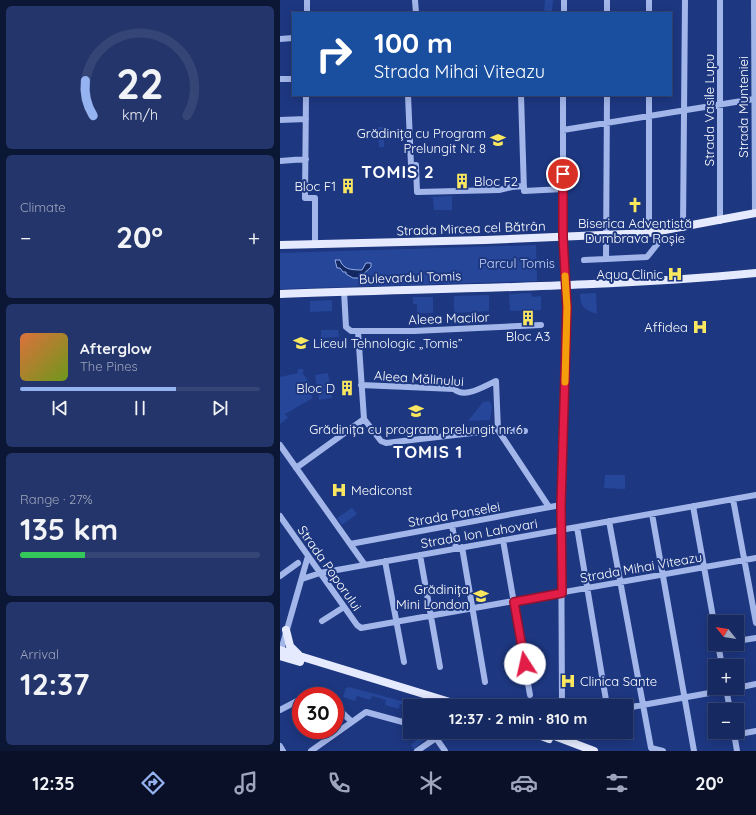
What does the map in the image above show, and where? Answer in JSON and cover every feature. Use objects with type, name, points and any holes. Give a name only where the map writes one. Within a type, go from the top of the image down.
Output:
[{"type":"main road","name":"Strada Mircea cel Bătrân","points":[[280,245],[563,237],[649,233],[683,228],[755,213]]},
{"type":"main road","name":"Bulevardul Tomis","points":[[280,294],[565,285],[696,279],[756,274]]},
{"type":"main road","points":[[286,630],[290,646],[302,657]]},
{"type":"main road","points":[[280,652],[302,657],[440,699]]},
{"type":"main road","points":[[280,652],[424,699]]},
{"type":"main road","points":[[560,739],[580,751]]},
{"type":"main road","points":[[563,739],[594,751]]},
{"type":"street","points":[[307,0],[307,12]]},
{"type":"street","points":[[415,0],[416,12]]},
{"type":"street","points":[[564,0],[564,12]]},
{"type":"street","points":[[607,0],[607,12]]},
{"type":"street","points":[[649,0],[649,12]]},
{"type":"street","points":[[683,228],[685,0]]},
{"type":"street","name":"Strada Vasile Lupu","points":[[720,0],[720,221]]},
{"type":"street","name":"Strada Munteniei","points":[[754,0],[755,213]]},
{"type":"street","points":[[280,39],[292,38]]},
{"type":"street","points":[[280,79],[292,79]]},
{"type":"street","points":[[306,96],[305,198],[315,198],[315,244]]},
{"type":"street","points":[[408,96],[411,165],[416,165],[417,192],[499,190],[512,187],[524,189],[563,189]]},
{"type":"street","points":[[521,96],[524,189]]},
{"type":"street","points":[[562,699],[561,505],[567,334],[563,237],[564,96]]},
{"type":"street","points":[[606,259],[607,96]]},
{"type":"street","points":[[649,96],[649,233]]},
{"type":"street","points":[[563,130],[754,99]]},
{"type":"street","points":[[280,120],[306,119]]},
{"type":"street","points":[[280,161],[306,159]]},
{"type":"street","points":[[584,260],[647,257],[658,242],[658,232]]},
{"type":"street","points":[[344,291],[346,327],[351,331],[358,331]]},
{"type":"street","name":"Aleea Macilor","points":[[358,331],[414,331],[541,325]]},
{"type":"street","name":"Aleea Mălinului","points":[[358,331],[364,419]]},
{"type":"street","name":"Aleea Mălinului","points":[[361,385],[454,389],[464,394],[496,381],[498,430]]},
{"type":"street","points":[[296,468],[364,419],[382,441],[386,442],[498,430],[525,431]]},
{"type":"street","points":[[498,430],[549,507]]},
{"type":"street","points":[[280,445],[365,564]]},
{"type":"street","name":"Strada Ion Lahovari","points":[[302,579],[365,564],[756,495]]},
{"type":"street","points":[[733,499],[756,623]]},
{"type":"street","name":"Strada Panselei","points":[[350,544],[561,505]]},
{"type":"street","points":[[693,506],[713,615]]},
{"type":"street","points":[[652,514],[694,751]]},
{"type":"street","name":"Strada Poporului","points":[[280,516],[357,625],[364,628]]},
{"type":"street","points":[[609,521],[651,748],[663,751]]},
{"type":"street","points":[[452,525],[459,548],[472,609],[485,682]]},
{"type":"street","points":[[576,527],[606,699]]},
{"type":"street","points":[[503,540],[530,695]]},
{"type":"street","points":[[420,555],[440,667]]},
{"type":"street","points":[[280,652],[308,556]]},
{"type":"street","name":"Strada Mihai Viteazu","points":[[364,628],[756,558]]},
{"type":"street","points":[[385,561],[404,662]]},
{"type":"street","points":[[280,576],[298,563]]},
{"type":"street","points":[[299,587],[313,578],[322,575]]},
{"type":"street","points":[[322,622],[344,607]]},
{"type":"street","points":[[744,639],[756,638]]},
{"type":"street","points":[[744,687],[756,684]]},
{"type":"street","points":[[633,707],[708,693]]},
{"type":"street","points":[[280,710],[292,704]]},
{"type":"street","points":[[311,751],[366,712],[403,722]]},
{"type":"street","points":[[344,714],[352,722]]},
{"type":"street","points":[[744,733],[756,731]]},
{"type":"street","points":[[417,751],[432,739]]},
{"type":"street","points":[[439,739],[445,751]]},
{"type":"street","points":[[735,739],[737,751]]},
{"type":"street","points":[[280,746],[283,751]]},
{"type":"green space","points":[[545,0],[553,0],[552,12],[544,12]]},
{"type":"green space","points":[[378,127],[384,127],[384,147],[379,147]]},
{"type":"green space","points":[[452,196],[452,210],[434,210],[433,198],[427,197]]},
{"type":"green space","name":"Parcul Tomis","points":[[536,245],[537,281],[280,289],[280,253]]},
{"type":"green space","points":[[531,293],[532,297],[541,296],[541,310],[510,311],[509,294]]},
{"type":"green space","points":[[596,293],[597,314],[589,311],[582,305],[580,294]]},
{"type":"green space","points":[[489,295],[489,311],[454,313],[454,296]]},
{"type":"green space","points":[[413,297],[433,297],[433,313],[417,313],[417,304],[413,304]]},
{"type":"green space","points":[[332,300],[332,311],[310,312],[310,301]]},
{"type":"green space","points":[[321,330],[338,330],[339,337],[321,338]]},
{"type":"green space","points":[[298,369],[303,369],[304,372],[302,372],[315,391],[311,394],[313,398],[285,414],[288,418],[280,424],[280,377],[298,373]]},
{"type":"green space","points":[[328,373],[332,398],[319,400],[315,375]]},
{"type":"green space","points":[[489,401],[492,406],[490,420],[468,421],[483,402]]},
{"type":"green space","points":[[605,475],[625,475],[625,489],[604,488]]},
{"type":"green space","points":[[352,508],[357,514],[342,525],[337,518]]},
{"type":"green space","points":[[349,687],[403,701],[403,705],[400,704],[399,709],[385,705],[386,700],[372,696],[370,700],[357,696],[355,701],[344,697],[346,688]]},
{"type":"green space","points":[[418,739],[425,739],[414,749],[411,745]]},
{"type":"shaded area","points":[[335,260],[340,260],[345,267],[351,269],[362,270],[366,263],[371,263],[371,267],[359,278],[353,278],[346,274],[346,272],[343,272],[340,268],[337,268]]},
{"type":"slow traffic","points":[[565,276],[567,334],[565,382]]},
{"type":"place","name":"Grădinița cu Program Prelungit Nr. 8","points":[[498,140]]},
{"type":"place","name":"Bloc F2","points":[[462,181]]},
{"type":"place","name":"Bloc F1","points":[[348,186]]},
{"type":"place","name":"Biserica Adventistă Dumbrava Roșie","points":[[635,205]]},
{"type":"place","name":"Aqua Clinic","points":[[675,274]]},
{"type":"place","name":"Bloc A3","points":[[528,318]]},
{"type":"place","name":"Affidea","points":[[700,327]]},
{"type":"place","name":"Liceul Tehnologic „Tomis”","points":[[301,343]]},
{"type":"place","name":"Bloc D","points":[[347,388]]},
{"type":"place","name":"Grădinița cu program prelungit nr. 6","points":[[416,411]]},
{"type":"place","name":"Mediconst","points":[[339,490]]},
{"type":"place","name":"Grădinița Mini London","points":[[481,596]]},
{"type":"place","name":"Clinica Sante","points":[[568,681]]},
{"type":"district","name":"TOMIS 2","points":[[398,172]]},
{"type":"district","name":"TOMIS 1","points":[[428,452]]},
{"type":"route","points":[[525,664],[514,602],[562,593],[561,505],[567,334],[563,237],[563,174]]}]
